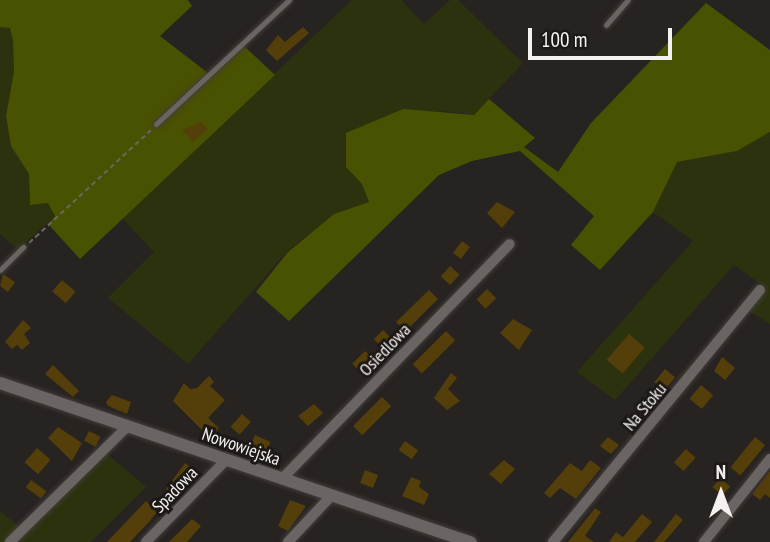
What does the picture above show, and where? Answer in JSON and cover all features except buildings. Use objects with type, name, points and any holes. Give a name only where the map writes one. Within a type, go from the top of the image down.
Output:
[{"type":"street","name":"Osiedlowa","points":[[282,479],[510,244]]},
{"type":"street","name":"Na Stoku","points":[[553,542],[760,290]]},
{"type":"street","name":"Nowowiejska","points":[[0,383],[471,542]]},
{"type":"street","points":[[10,542],[127,427]]},
{"type":"street","points":[[704,542],[770,458]]},
{"type":"street","name":"Spadowa","points":[[146,542],[226,460]]},
{"type":"street","points":[[288,542],[331,496]]},
{"type":"lane","points":[[156,124],[289,0]]},
{"type":"lane","points":[[606,25],[628,0]]},
{"type":"lane","points":[[0,270],[23,247]]},
{"type":"path","points":[[23,247],[62,217],[156,124]]},
{"type":"green space","points":[[0,0],[188,0],[192,6],[160,36],[208,73],[242,44],[275,75],[80,259],[48,224],[55,216],[48,203],[30,205],[29,174],[11,146],[6,116],[14,71],[13,41],[10,28],[0,27]]},
{"type":"green space","points":[[352,0],[401,0],[424,24],[450,0],[458,0],[523,63],[474,115],[444,111],[346,167],[362,184],[369,202],[334,214],[288,251],[188,364],[108,298],[154,252],[122,218]]},
{"type":"green space","points":[[706,3],[770,50],[770,132],[737,151],[677,162],[653,212],[600,270],[571,245],[594,216],[520,151],[472,161],[439,175],[289,321],[256,292],[288,252],[334,214],[369,202],[362,184],[346,167],[346,133],[403,109],[474,115],[489,99],[535,138],[524,147],[558,172],[591,123]]},
{"type":"green space","points":[[0,27],[10,27],[13,41],[14,71],[6,116],[11,146],[29,174],[30,205],[48,203],[55,216],[18,250],[0,234]]},
{"type":"green space","points":[[770,132],[770,324],[749,311],[766,288],[734,265],[615,400],[577,372],[693,241],[653,212],[677,162],[737,151]]},
{"type":"green space","points":[[106,453],[146,487],[91,542],[0,542],[0,511],[27,533]]}]
